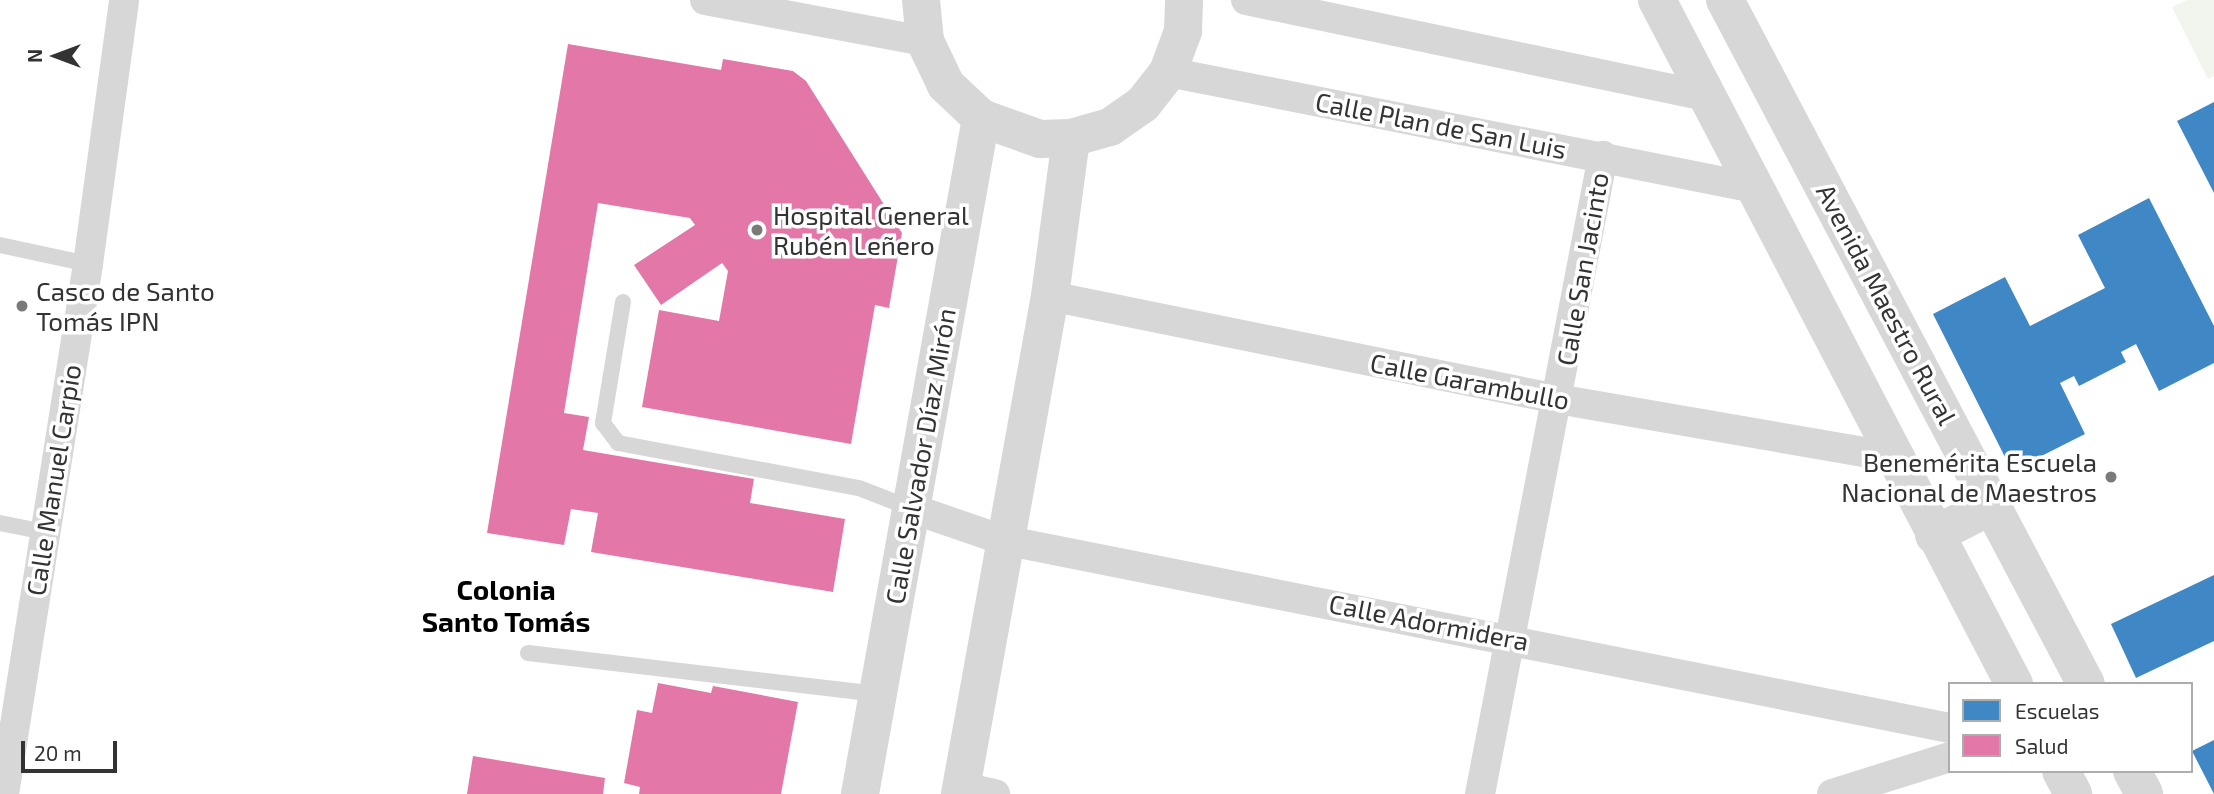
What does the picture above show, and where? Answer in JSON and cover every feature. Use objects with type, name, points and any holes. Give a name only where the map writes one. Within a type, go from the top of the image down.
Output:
[{"type":"street","name":"Calle Manuel Carpio","points":[[4,794],[88,264],[124,0]]},
{"type":"street","points":[[705,0],[925,41]]},
{"type":"street","points":[[921,0],[925,41],[946,85],[981,118],[1040,139],[1071,138],[1110,127],[1143,104],[1168,72],[1183,31],[1184,0]]},
{"type":"street","points":[[1246,0],[1707,96]]},
{"type":"street","points":[[1657,0],[1892,457],[2013,682]]},
{"type":"street","name":"Avenida Maestro Rural","points":[[1725,0],[2085,682]]},
{"type":"street","name":"Calle Plan de San Luis","points":[[1168,72],[1755,188]]},
{"type":"street","name":"Calle Salvador Díaz Mirón","points":[[860,794],[981,118]]},
{"type":"street","points":[[973,792],[1003,540],[1050,296],[1071,138]]},
{"type":"street","name":"Calle San Jacinto","points":[[1480,794],[1508,637],[1558,400],[1603,156]]},
{"type":"street","name":"Calle Garambullo","points":[[1050,296],[1558,400],[1892,457]]},
{"type":"street","points":[[1934,535],[1993,505]]},
{"type":"street","name":"Calle Adormidera","points":[[910,508],[1003,540],[1508,637],[1948,729]]},
{"type":"street","points":[[1832,794],[1948,758]]},
{"type":"street","points":[[2062,773],[2073,794]]},
{"type":"street","points":[[2133,773],[2144,794]]},
{"type":"lane","points":[[0,245],[88,264]]},
{"type":"lane","points":[[623,302],[603,423],[618,443],[859,488],[910,508]]},
{"type":"lane","points":[[0,523],[45,532]]},
{"type":"lane","points":[[528,653],[878,694]]},
{"type":"shaded area","points":[[2187,0],[2214,0],[2214,76],[2208,79],[2172,7]]},
{"type":"building: Escuelas","points":[[2214,102],[2214,193],[2177,121]]},
{"type":"building: Escuelas","points":[[2149,198],[2214,326],[2214,363],[2159,391],[2136,344],[2121,352],[2126,362],[2079,386],[2074,376],[2060,383],[2085,434],[2012,471],[1933,314],[2005,277],[2030,326],[2105,288],[2078,235]]},
{"type":"building: Escuelas","points":[[2214,575],[2214,641],[2136,678],[2111,624]]},
{"type":"building: Escuelas","points":[[2214,740],[2214,794],[2193,753]]},
{"type":"building: Salud","points":[[568,44],[721,70],[723,59],[793,71],[806,81],[902,233],[889,308],[875,305],[851,444],[642,407],[659,310],[719,321],[728,271],[722,263],[661,305],[634,265],[695,225],[690,218],[598,203],[564,413],[589,417],[583,450],[754,479],[750,503],[845,519],[833,592],[591,552],[598,513],[571,509],[564,545],[487,533]]},
{"type":"building: Salud","points":[[658,683],[711,693],[713,686],[798,702],[781,794],[639,794],[640,787],[624,783],[637,710],[652,713]]},
{"type":"building: Salud","points":[[473,756],[605,778],[603,794],[467,794]]},
{"type":"place","name":"Hospital General Rubén Leñero","points":[[757,230]]},
{"type":"place","name":"Casco de Santo Tomás IPN","points":[[22,306]]},
{"type":"place","name":"Benemérita Escuela Nacional de Maestros","points":[[2111,477]]},
{"type":"district","name":"Colonia Santo Tomás","points":[[506,605]]}]
